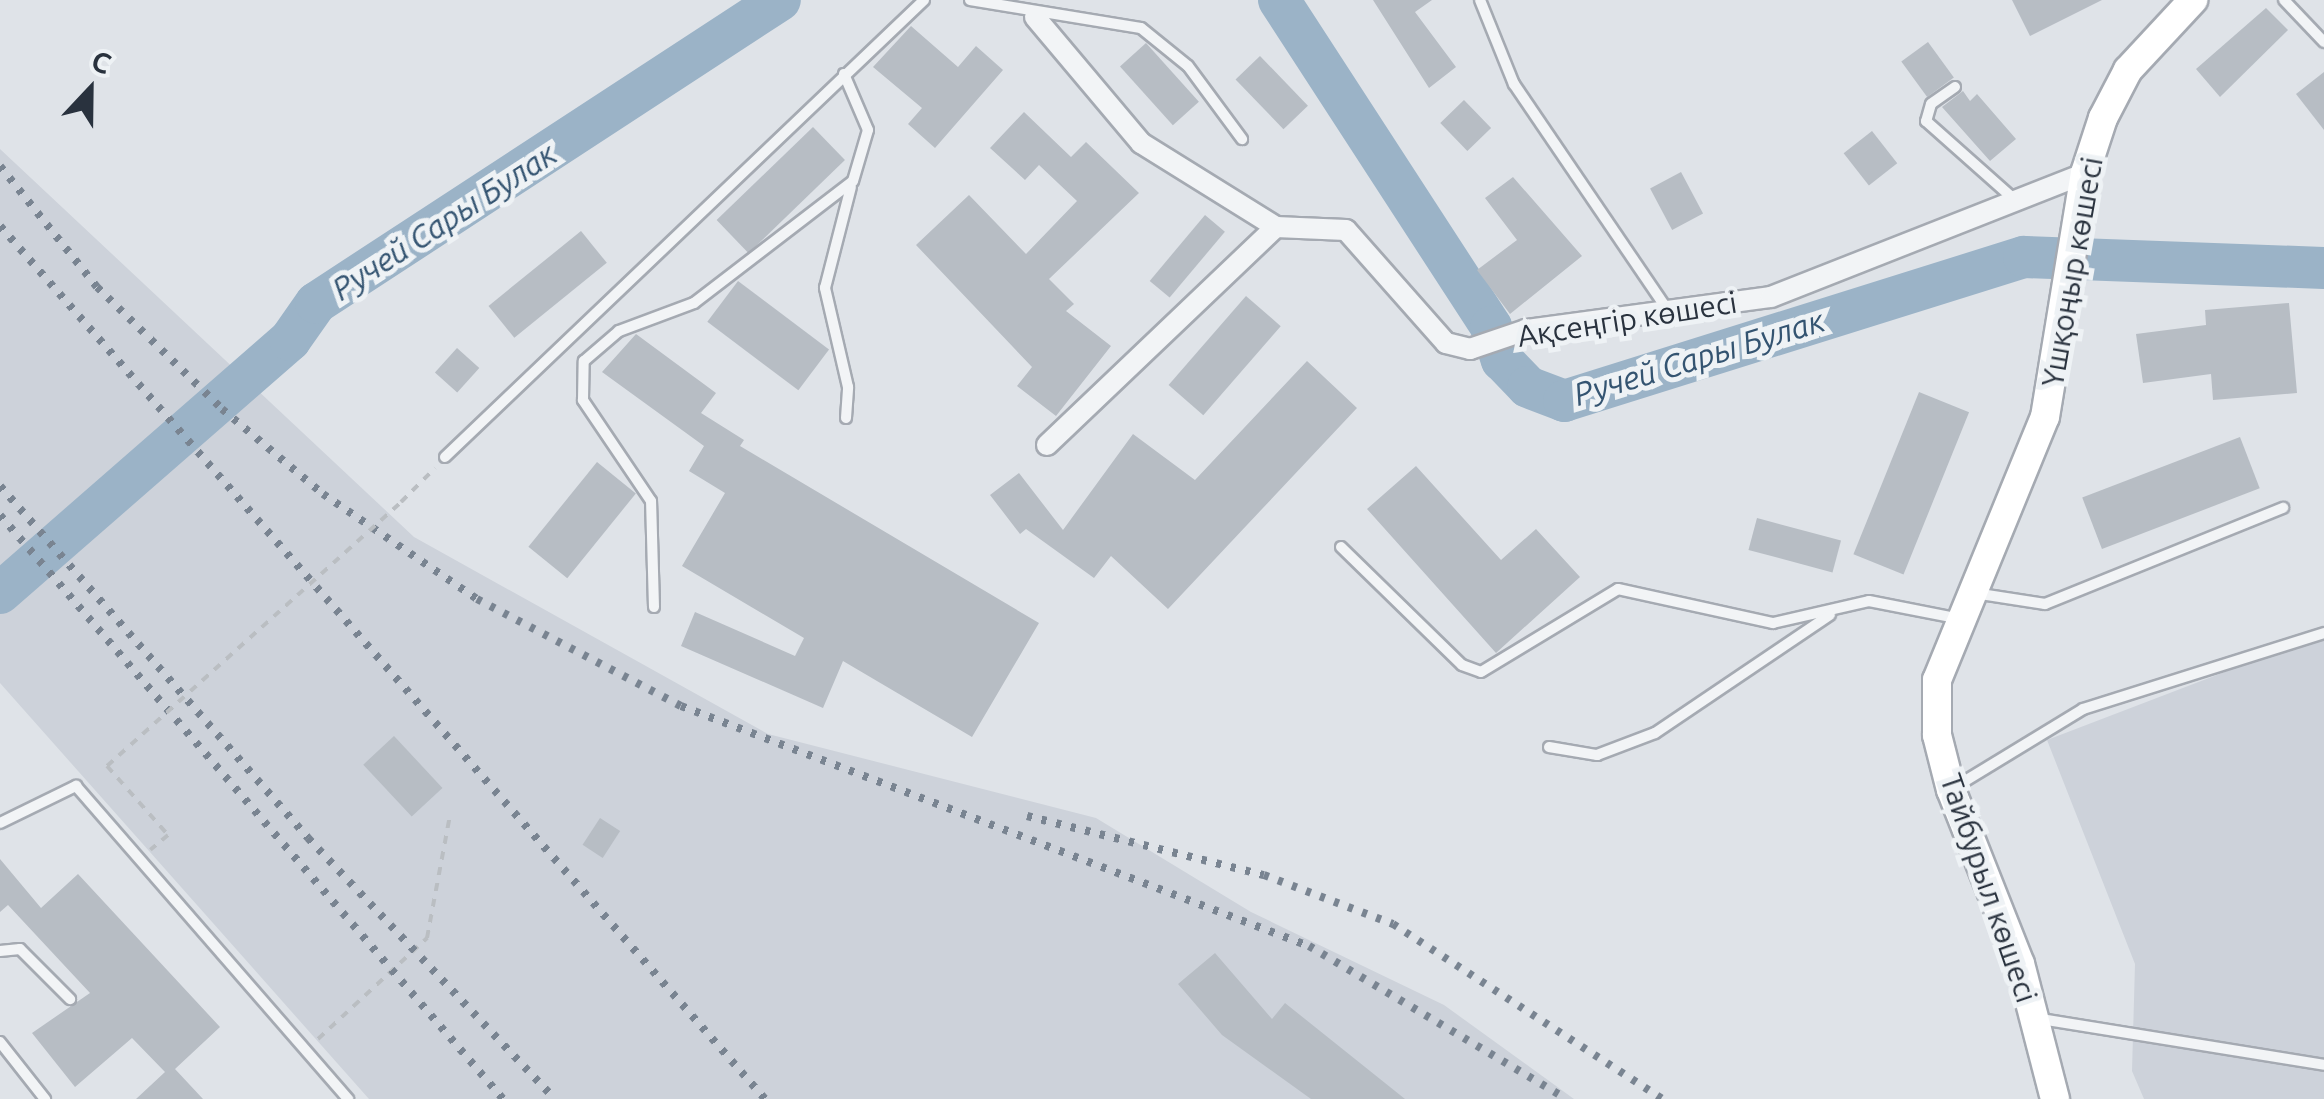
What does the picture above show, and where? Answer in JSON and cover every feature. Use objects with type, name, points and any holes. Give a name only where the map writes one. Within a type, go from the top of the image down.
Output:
[{"type":"main road","name":"Үшқоңыр көшесі","points":[[1937,735],[1937,680],[1962,605],[2041,430],[2075,274],[2085,174],[2128,70],[2193,0]]},
{"type":"main road","name":"Тайбурыл көшесі","points":[[1937,735],[1952,790],[2034,1018],[2055,1099]]},
{"type":"street","points":[[1035,18],[1141,142],[1276,227],[1047,445]]},
{"type":"street","name":"Ақсеңгір көшесі","points":[[1276,227],[1346,230],[1446,343],[1470,350],[1526,330],[1666,308],[1770,297],[2085,174]]},
{"type":"lane","points":[[445,457],[924,0]]},
{"type":"lane","points":[[970,0],[1035,18],[1079,13],[1141,28],[1188,66],[1242,138]]},
{"type":"lane","points":[[1480,0],[1514,84],[1666,308]]},
{"type":"lane","points":[[2284,0],[2324,42]]},
{"type":"lane","points":[[844,74],[868,130],[825,288],[846,418]]},
{"type":"lane","points":[[1955,86],[1926,121],[2015,200]]},
{"type":"lane","points":[[654,607],[651,501],[583,400],[584,361],[619,331],[694,302],[854,182]]},
{"type":"lane","points":[[1341,547],[1462,665],[1482,672],[1618,589],[1774,623],[1848,603],[2045,604],[2283,508]]},
{"type":"lane","points":[[1548,746],[1597,755],[1655,733],[1848,603]]},
{"type":"lane","points":[[1952,790],[2084,708],[2324,633]]},
{"type":"lane","points":[[0,824],[76,786],[303,1052],[348,1099]]},
{"type":"lane","points":[[0,951],[20,949],[70,999]]},
{"type":"lane","points":[[2034,1018],[2324,1065]]},
{"type":"lane","points":[[0,1042],[44,1099]]},
{"type":"path","points":[[139,860],[168,836],[107,766],[401,502],[445,457]]},
{"type":"path","points":[[303,1052],[428,938],[450,815]]},
{"type":"shaded area","points":[[0,149],[414,537],[768,734],[1096,818],[1251,912],[1444,1005],[1574,1099],[369,1099],[0,683]]},
{"type":"shaded area","points":[[2324,634],[2324,1099],[2144,1099],[2132,1071],[2135,964],[2047,740]]},
{"type":"building","points":[[1373,0],[1432,0],[1415,12],[1456,67],[1429,88]]},
{"type":"building","points":[[2012,0],[2102,0],[2030,36]]},
{"type":"building","points":[[2266,8],[2288,30],[2220,97],[2196,69]]},
{"type":"building","points":[[911,26],[958,67],[976,46],[1003,70],[935,148],[908,124],[922,108],[873,67]]},
{"type":"building","points":[[1928,42],[1954,78],[1927,97],[1901,61]]},
{"type":"building","points":[[1146,43],[1199,102],[1173,125],[1120,66]]},
{"type":"building","points":[[1260,56],[1308,106],[1283,129],[1236,80]]},
{"type":"building","points":[[2324,72],[2324,130],[2296,94]]},
{"type":"building","points":[[1963,91],[1970,101],[1977,94],[2016,139],[1990,161],[1942,107]]},
{"type":"building","points":[[1464,100],[1491,128],[1467,151],[1440,123]]},
{"type":"building","points":[[1024,112],[1071,157],[1086,142],[1139,193],[1049,279],[1074,304],[1066,311],[1111,346],[1056,416],[1017,386],[1032,367],[916,245],[969,195],[1026,254],[1077,201],[1039,165],[1025,180],[990,148]]},
{"type":"building","points":[[813,127],[845,160],[749,253],[717,220]]},
{"type":"building","points":[[1872,131],[1897,163],[1869,185],[1844,153]]},
{"type":"building","points":[[1681,172],[1703,213],[1672,230],[1650,188]]},
{"type":"building","points":[[1513,177],[1582,256],[1510,314],[1477,270],[1517,240],[1485,198]]},
{"type":"building","points":[[1205,215],[1225,232],[1170,298],[1150,281]]},
{"type":"building","points":[[581,231],[607,263],[514,338],[489,306]]},
{"type":"building","points":[[738,281],[829,350],[798,390],[707,322]]},
{"type":"building","points":[[1246,296],[1281,326],[1203,415],[1169,385]]},
{"type":"building","points":[[2289,303],[2297,393],[2213,400],[2211,374],[2143,383],[2136,334],[2206,325],[2205,310]]},
{"type":"building","points":[[636,334],[716,393],[701,413],[744,440],[740,446],[1039,623],[972,737],[843,661],[823,708],[681,646],[695,612],[795,656],[804,638],[682,566],[725,493],[689,471],[704,446],[602,372]]},
{"type":"building","points":[[457,348],[479,368],[457,393],[435,373]]},
{"type":"building","points":[[1307,361],[1357,408],[1168,609],[1111,556],[1094,578],[1026,529],[1020,534],[990,495],[1019,473],[1063,530],[1133,434],[1195,480]]},
{"type":"building","points":[[1919,392],[1969,412],[1904,574],[1853,554]]},
{"type":"building","points":[[2240,437],[2260,488],[2102,549],[2082,498]]},
{"type":"building","points":[[597,462],[636,493],[567,578],[528,547]]},
{"type":"building","points":[[1416,466],[1501,560],[1536,529],[1580,577],[1496,653],[1367,509]]},
{"type":"building","points":[[1757,518],[1841,541],[1832,572],[1748,550]]},
{"type":"building","points":[[394,736],[442,788],[412,817],[363,765]]},
{"type":"building","points":[[600,818],[620,831],[603,858],[583,845]]},
{"type":"building","points":[[0,859],[41,908],[78,874],[220,1027],[175,1069],[203,1099],[136,1099],[165,1072],[132,1038],[75,1087],[32,1033],[90,993],[8,905],[0,912]]},
{"type":"building","points":[[1215,953],[1272,1019],[1285,1003],[1405,1099],[1311,1099],[1222,1035],[1178,984]]},
{"type":"waterway","name":"Ручей Сары Булак","points":[[0,593],[290,340],[316,303],[780,0]]},
{"type":"waterway","name":"Ручей Сары Булак","points":[[1279,0],[1491,327],[1502,360],[1528,387],[1564,401],[2024,257],[2324,268]]},
{"type":"railway","points":[[0,166],[97,287],[222,409],[323,494],[477,599],[681,706],[1309,946],[1567,1099]]},
{"type":"railway","points":[[0,226],[765,1099]]},
{"type":"railway","points":[[0,486],[308,838],[555,1099]]},
{"type":"railway","points":[[0,515],[503,1099]]},
{"type":"railway","points":[[1027,816],[1264,875],[1393,924],[1662,1099]]}]
